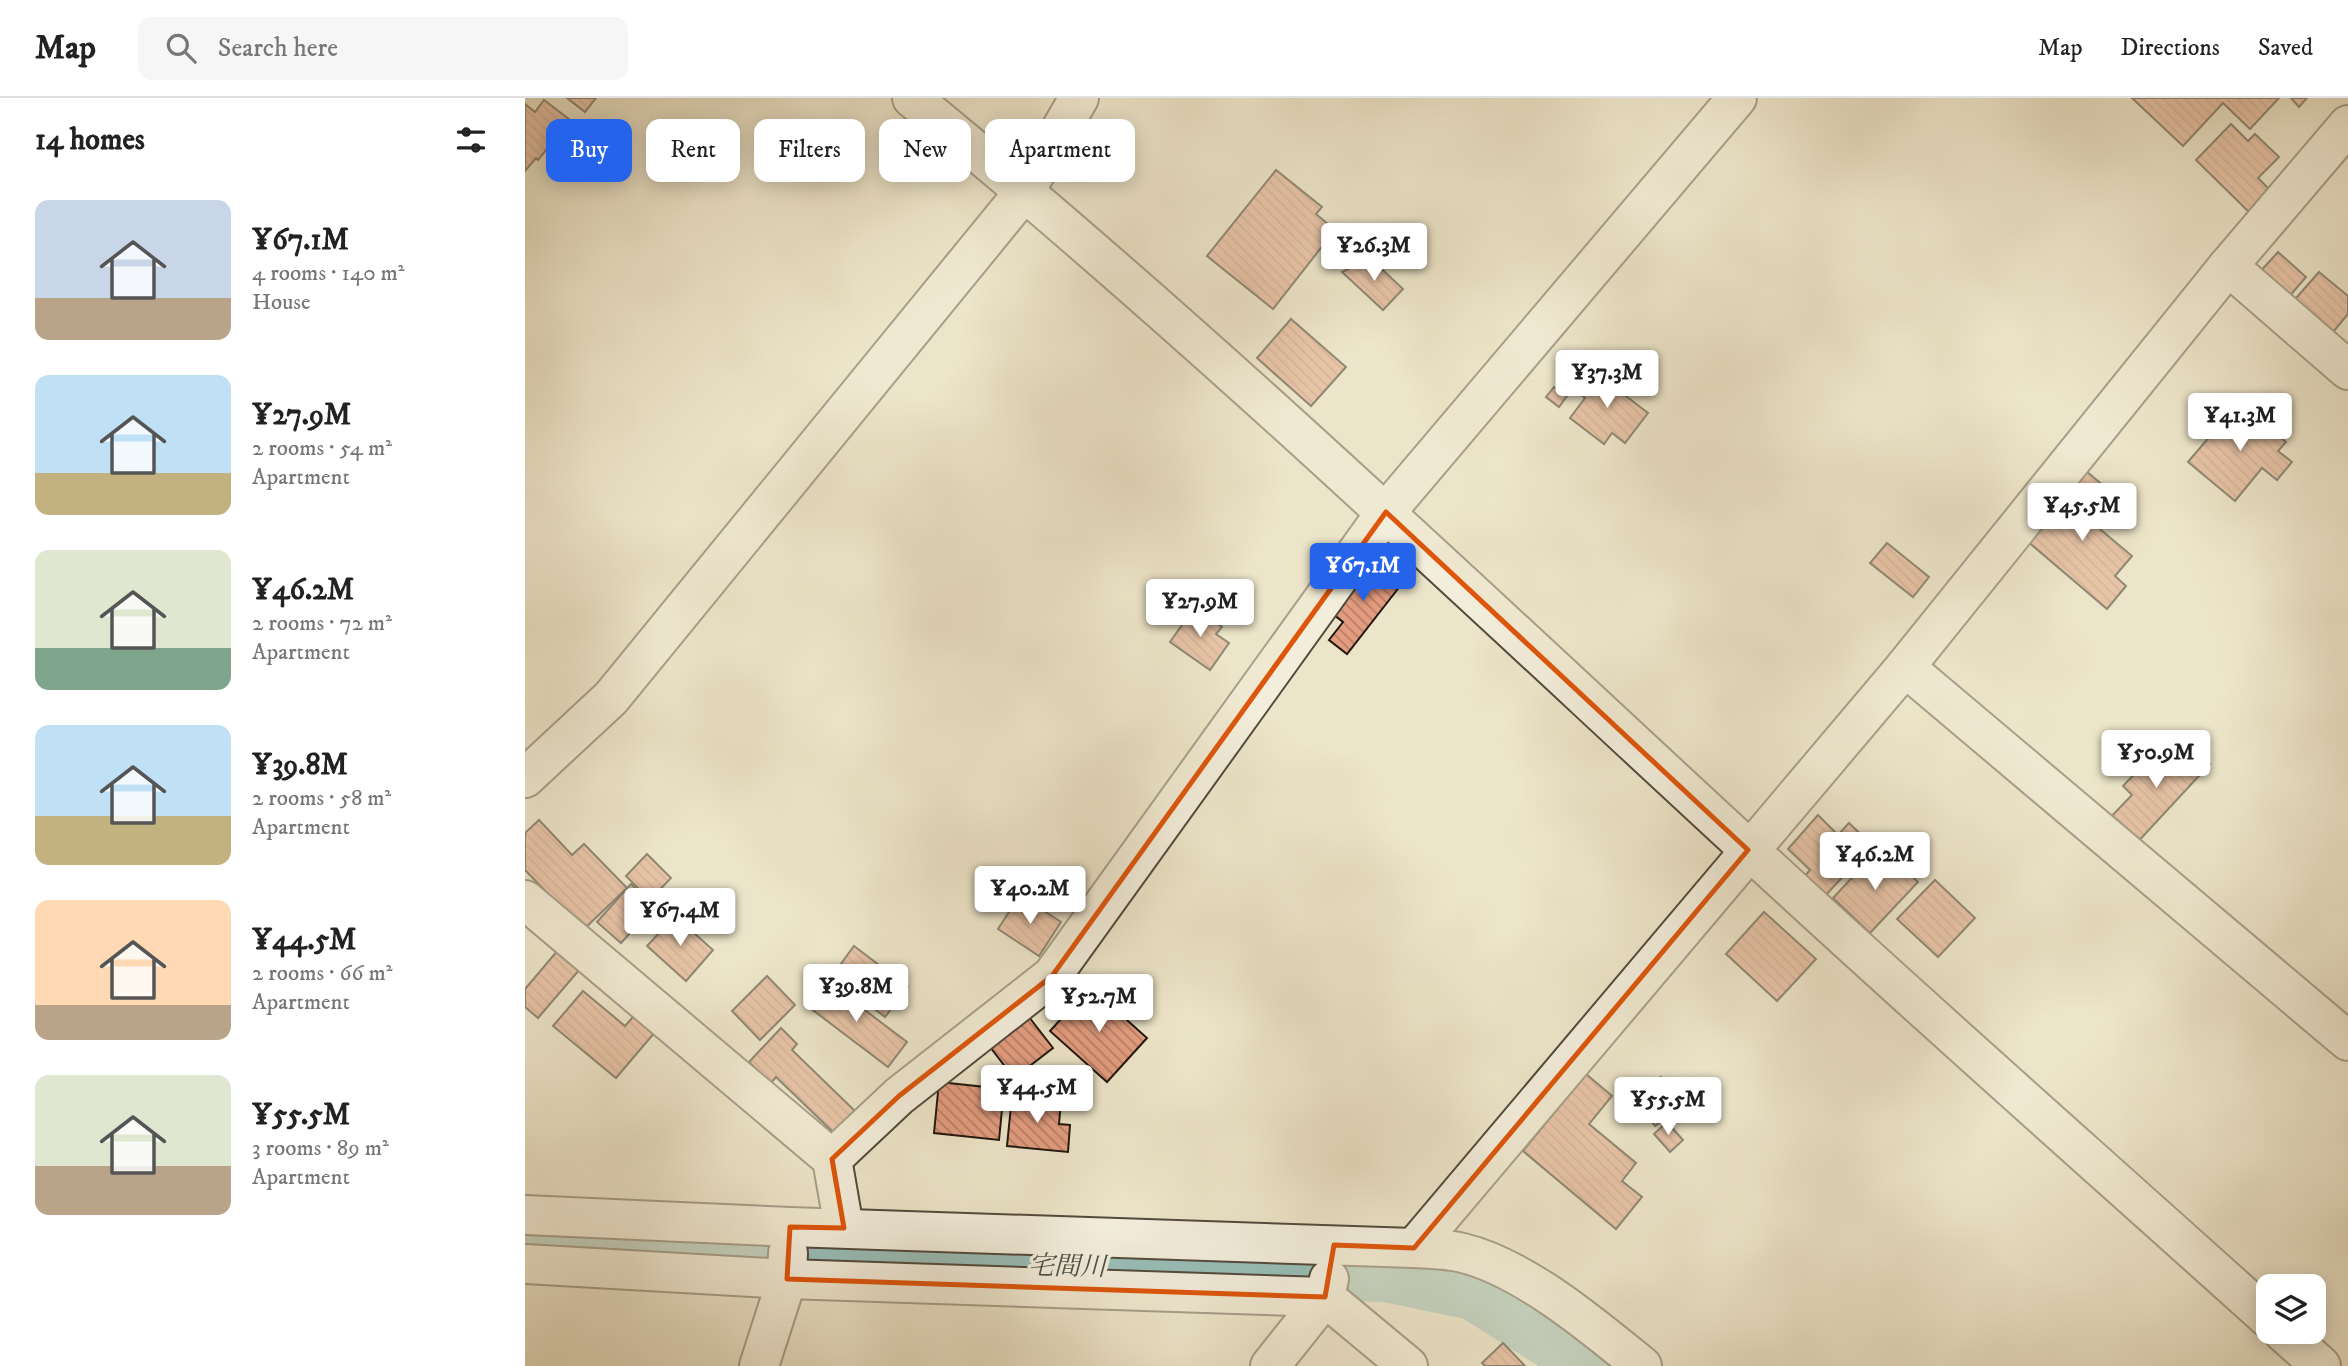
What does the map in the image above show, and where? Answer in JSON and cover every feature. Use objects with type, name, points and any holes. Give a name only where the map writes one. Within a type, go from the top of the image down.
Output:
[{"type":"street","points":[[912,98],[1025,191],[1386,512],[1748,849],[2256,1307]]},
{"type":"street","points":[[525,778],[611,698],[1025,191],[1079,98]]},
{"type":"street","points":[[832,1159],[899,1096],[1052,976],[1386,512],[1737,98]]},
{"type":"street","points":[[1414,1248],[1748,849],[1905,667],[2228,266],[2348,125]]},
{"type":"street","points":[[2228,266],[2348,370]]},
{"type":"street","points":[[1905,667],[2348,1041]]},
{"type":"street","points":[[525,900],[832,1159],[844,1228]]},
{"type":"street","points":[[525,1214],[788,1256],[844,1228],[1329,1272],[1408,1366]]},
{"type":"street","points":[[525,1264],[788,1256],[1329,1272],[1414,1248],[1463,1253],[1517,1275],[1603,1335],[1642,1366]]},
{"type":"street","points":[[759,1366],[788,1256]]},
{"type":"street","points":[[1270,1366],[1329,1272]]},
{"type":"street","points":[[2296,1344],[2321,1366]]},
{"type":"highlighted area","points":[[1386,512],[1748,850],[1414,1248],[1334,1245],[1325,1297],[787,1279],[790,1227],[844,1228],[832,1159],[899,1096],[1052,976]]},
{"type":"building","points":[[567,98],[596,98],[585,112]]},
{"type":"building","points":[[2132,98],[2279,98],[2250,129],[2223,103],[2183,146]]},
{"type":"building","points":[[2291,98],[2307,98],[2299,107]]},
{"type":"building","points":[[544,100],[569,119],[546,119],[546,150],[525,171],[525,104],[535,112]]},
{"type":"building","points":[[2231,124],[2248,141],[2255,134],[2279,157],[2258,178],[2271,191],[2250,213],[2196,160]]},
{"type":"building","points":[[1276,170],[1322,207],[1316,214],[1335,230],[1273,309],[1207,256]]},
{"type":"building","points":[[2278,252],[2306,277],[2287,299],[2258,274]]},
{"type":"building","points":[[1370,258],[1403,289],[1383,310],[1342,272]]},
{"type":"building","points":[[2319,272],[2348,296],[2348,314],[2329,337],[2290,305]]},
{"type":"building","points":[[1291,319],[1346,367],[1311,406],[1257,358]]},
{"type":"building","points":[[1592,370],[1648,413],[1625,443],[1612,433],[1604,444],[1570,418],[1585,398],[1576,391]]},
{"type":"building","points":[[1554,387],[1567,396],[1559,407],[1546,397]]},
{"type":"building","points":[[2239,402],[2286,442],[2278,451],[2292,462],[2277,480],[2262,468],[2235,501],[2188,462]]},
{"type":"building","points":[[2085,470],[2105,487],[2082,514],[2132,556],[2115,576],[2126,586],[2107,609],[2026,540]]},
{"type":"building","points":[[1887,543],[1929,577],[1913,597],[1870,563]]},
{"type":"building","points":[[1373,557],[1404,581],[1347,654],[1329,640],[1343,622],[1330,612]]},
{"type":"building","points":[[1194,608],[1222,627],[1216,634],[1229,643],[1210,670],[1170,642]]},
{"type":"building","points":[[2183,739],[2210,764],[2133,847],[2106,822],[2132,795],[2123,786],[2158,749],[2166,756]]},
{"type":"building","points":[[1818,815],[1838,835],[1849,823],[1872,845],[1824,897],[1804,877],[1810,870],[1788,849]]},
{"type":"building","points":[[539,820],[572,855],[584,844],[627,888],[583,930],[525,870],[525,833]]},
{"type":"building","points":[[1876,852],[1892,868],[1898,863],[1918,882],[1870,933],[1833,898]]},
{"type":"building","points":[[647,854],[671,878],[650,900],[626,876]]},
{"type":"building","points":[[1935,880],[1975,918],[1938,957],[1897,919]]},
{"type":"building","points":[[631,884],[655,906],[621,943],[597,922]]},
{"type":"building","points":[[1020,895],[1061,922],[1039,956],[998,929]]},
{"type":"building","points":[[1764,912],[1816,959],[1777,1001],[1726,954]]},
{"type":"building","points":[[675,916],[713,950],[686,981],[647,946]]},
{"type":"building","points":[[564,943],[586,962],[538,1018],[525,1007],[525,989]]},
{"type":"building","points":[[854,946],[908,987],[885,1017],[832,976]]},
{"type":"building","points":[[767,976],[795,1005],[760,1040],[732,1011]]},
{"type":"building","points":[[825,980],[907,1042],[888,1067],[806,1005]]},
{"type":"building","points":[[1090,987],[1147,1038],[1107,1082],[1050,1031]]},
{"type":"building","points":[[583,991],[625,1026],[641,1008],[661,1025],[616,1078],[553,1026]]},
{"type":"building","points":[[1029,1017],[1053,1048],[1014,1078],[990,1047]]},
{"type":"building","points":[[781,1028],[797,1044],[792,1050],[855,1111],[834,1133],[776,1077],[771,1083],[749,1062]]},
{"type":"building","points":[[1586,1074],[1612,1096],[1589,1124],[1636,1163],[1622,1181],[1642,1197],[1616,1229],[1523,1151]]},
{"type":"building","points":[[1661,1077],[1682,1107],[1655,1126],[1634,1097]]},
{"type":"building","points":[[939,1082],[1004,1089],[999,1140],[934,1133]]},
{"type":"building","points":[[1012,1096],[1061,1101],[1059,1124],[1070,1125],[1068,1152],[1007,1146]]},
{"type":"building","points":[[1667,1122],[1683,1140],[1670,1152],[1654,1134]]},
{"type":"building","points":[[1503,1343],[1525,1366],[1485,1366],[1482,1363]]},
{"type":"waterway","name":"宅間川","points":[[525,1242],[815,1261],[1386,1275],[1473,1293],[1585,1366]]}]
